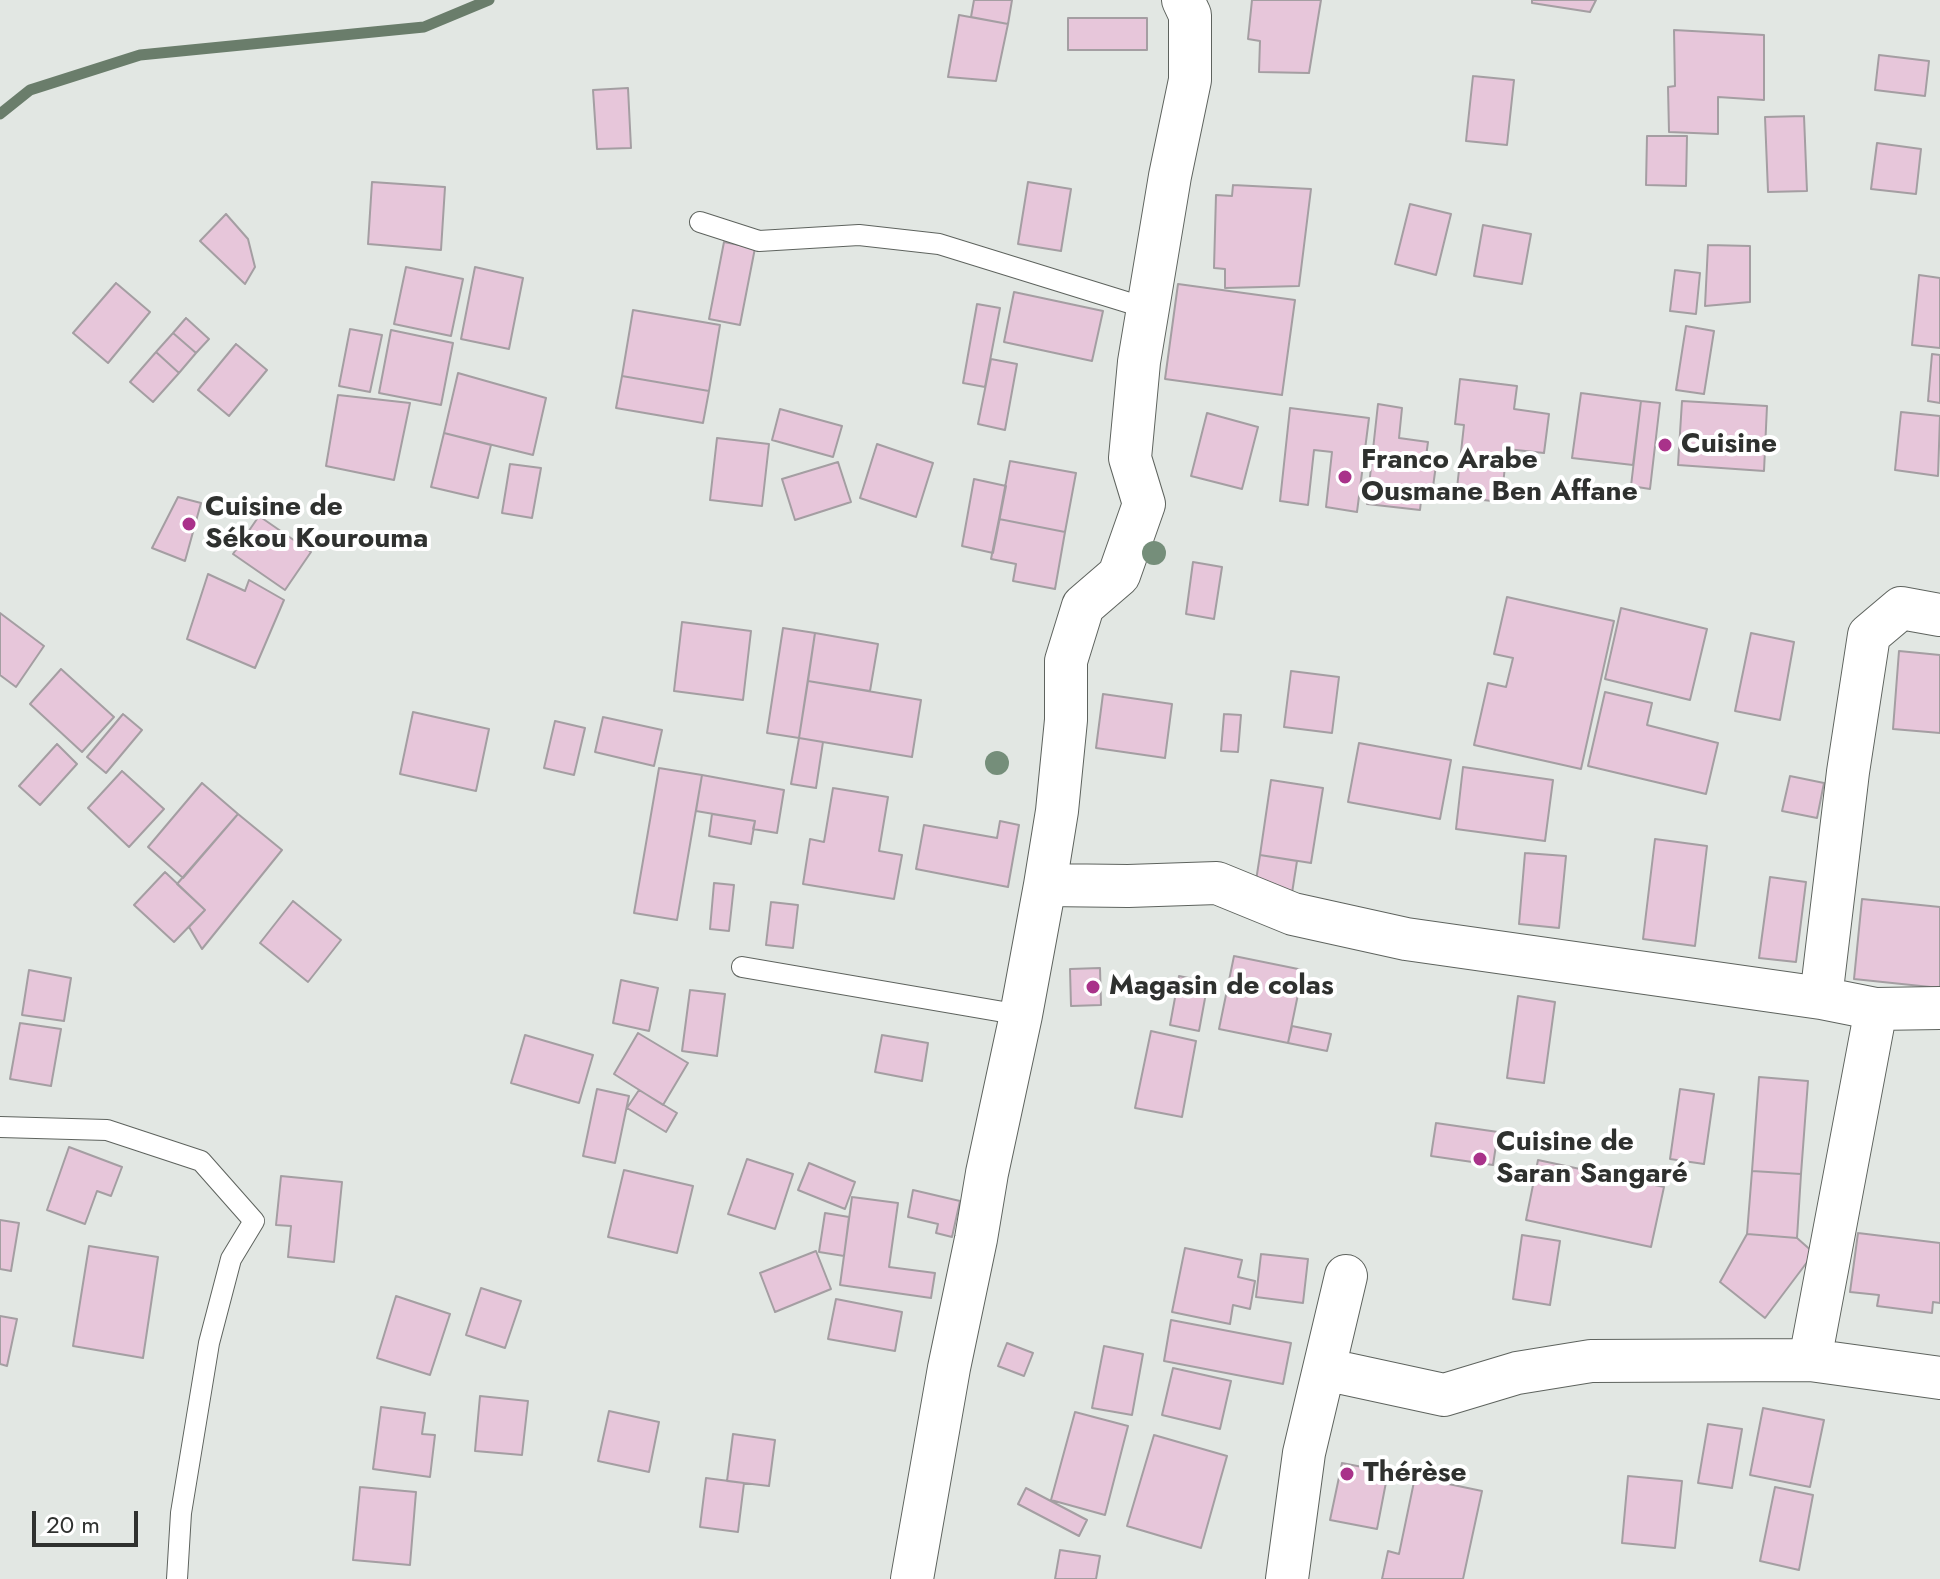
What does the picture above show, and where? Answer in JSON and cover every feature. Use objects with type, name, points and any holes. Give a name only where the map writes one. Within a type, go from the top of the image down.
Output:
[{"type":"street","points":[[912,1579],[946,1383],[1045,885],[1057,811],[1066,720],[1066,661],[1083,606],[1119,575],[1144,504],[1130,458],[1139,362],[1170,176],[1190,80],[1190,15],[1183,0]]},
{"type":"street","points":[[1821,998],[1848,772],[1869,635],[1901,608],[1940,615]]},
{"type":"street","points":[[1045,885],[1217,883],[1293,914],[1406,939],[1821,998],[1876,1009],[1940,1008]]},
{"type":"street","points":[[1810,1360],[1876,1009]]},
{"type":"street","points":[[1287,1579],[1304,1453],[1346,1276]]},
{"type":"street","points":[[1324,1369],[1444,1395],[1517,1373],[1591,1361],[1810,1360],[1940,1378]]},
{"type":"lane","points":[[700,222],[759,241],[859,235],[939,244],[1149,309]]},
{"type":"lane","points":[[742,967],[1021,1015]]},
{"type":"lane","points":[[0,1127],[107,1130],[201,1161],[254,1221],[231,1259],[209,1343],[181,1513],[177,1579]]},
{"type":"building","points":[[974,0],[1012,0],[1008,24],[971,17]]},
{"type":"building","points":[[1252,0],[1321,0],[1309,73],[1259,72],[1260,41],[1248,39]]},
{"type":"building","points":[[1532,0],[1596,0],[1590,12],[1532,3]]},
{"type":"building","points":[[959,15],[1008,24],[996,81],[948,77]]},
{"type":"building","points":[[1068,18],[1147,18],[1147,50],[1068,50]]},
{"type":"building","points":[[1674,30],[1764,35],[1764,100],[1718,97],[1718,134],[1669,132],[1668,87],[1675,86]]},
{"type":"building","points":[[1879,55],[1929,61],[1925,96],[1875,90]]},
{"type":"building","points":[[1473,76],[1514,80],[1507,145],[1466,141]]},
{"type":"building","points":[[628,88],[631,148],[597,149],[593,90]]},
{"type":"building","points":[[1804,116],[1807,191],[1768,192],[1765,117]]},
{"type":"building","points":[[1647,136],[1687,136],[1686,186],[1646,185]]},
{"type":"building","points":[[1877,143],[1921,149],[1916,194],[1871,189]]},
{"type":"building","points":[[372,182],[445,187],[441,250],[368,244]]},
{"type":"building","points":[[1028,182],[1071,189],[1061,251],[1018,244]]},
{"type":"building","points":[[1233,185],[1311,189],[1299,286],[1225,288],[1225,269],[1214,268],[1216,195],[1232,196]]},
{"type":"building","points":[[1410,204],[1451,214],[1436,275],[1395,264]]},
{"type":"building","points":[[226,214],[248,239],[255,267],[245,284],[200,241]]},
{"type":"building","points":[[1483,225],[1531,234],[1522,284],[1474,276]]},
{"type":"building","points":[[724,242],[755,248],[740,325],[709,319]]},
{"type":"building","points":[[1708,245],[1750,246],[1750,302],[1705,306]]},
{"type":"building","points":[[406,267],[463,279],[451,336],[394,324]]},
{"type":"building","points":[[475,267],[523,278],[509,349],[461,339]]},
{"type":"building","points":[[1675,270],[1700,273],[1696,314],[1670,311]]},
{"type":"building","points":[[1919,275],[1940,278],[1940,348],[1912,345]]},
{"type":"building","points":[[116,283],[150,312],[108,363],[73,333]]},
{"type":"building","points":[[1178,284],[1295,300],[1282,395],[1165,379]]},
{"type":"building","points":[[1014,292],[1103,311],[1092,361],[1004,342]]},
{"type":"building","points":[[977,304],[1000,308],[985,387],[963,383]]},
{"type":"building","points":[[633,310],[720,325],[709,391],[622,376]]},
{"type":"building","points":[[186,318],[209,339],[196,353],[173,333]]},
{"type":"building","points":[[1686,326],[1714,331],[1704,394],[1676,390]]},
{"type":"building","points":[[350,329],[382,335],[370,392],[339,386]]},
{"type":"building","points":[[391,330],[453,343],[441,405],[379,393]]},
{"type":"building","points":[[173,333],[196,353],[179,373],[156,352]]},
{"type":"building","points":[[236,344],[267,370],[229,416],[198,390]]},
{"type":"building","points":[[156,352],[179,373],[153,402],[130,382]]},
{"type":"building","points":[[1932,354],[1940,355],[1940,403],[1928,401]]},
{"type":"building","points":[[991,359],[1017,364],[1005,430],[978,424]]},
{"type":"building","points":[[458,373],[546,398],[533,455],[444,433]]},
{"type":"building","points":[[622,376],[709,391],[703,423],[616,408]]},
{"type":"building","points":[[1460,379],[1517,386],[1514,409],[1549,414],[1544,453],[1507,449],[1501,502],[1456,497],[1464,425],[1455,424]]},
{"type":"building","points":[[1581,393],[1641,401],[1633,465],[1572,458]]},
{"type":"building","points":[[338,395],[410,403],[394,480],[326,466]]},
{"type":"building","points":[[1641,401],[1660,403],[1650,489],[1631,486]]},
{"type":"building","points":[[1682,401],[1767,406],[1764,471],[1678,465]]},
{"type":"building","points":[[1378,404],[1402,408],[1399,438],[1428,442],[1425,464],[1436,465],[1432,494],[1422,492],[1420,510],[1367,504]]},
{"type":"building","name":"Franco Arabe Ousmane Ben Affane","points":[[1290,408],[1369,418],[1357,512],[1326,507],[1332,452],[1314,450],[1308,505],[1280,501]]},
{"type":"building","points":[[780,409],[842,426],[833,457],[772,440]]},
{"type":"building","points":[[1901,412],[1940,416],[1938,476],[1895,470]]},
{"type":"building","points":[[1207,413],[1258,427],[1242,489],[1191,476]]},
{"type":"building","points":[[444,433],[491,445],[478,498],[431,487]]},
{"type":"building","points":[[717,438],[769,444],[762,506],[710,500]]},
{"type":"building","points":[[877,444],[933,463],[916,517],[860,498]]},
{"type":"building","points":[[1010,461],[1076,473],[1065,532],[999,519]]},
{"type":"building","points":[[838,462],[851,502],[795,520],[782,479]]},
{"type":"building","points":[[510,464],[541,468],[532,518],[502,513]]},
{"type":"building","points":[[974,479],[1006,486],[993,553],[962,546]]},
{"type":"building","points":[[178,497],[201,503],[185,561],[152,548]]},
{"type":"building","points":[[259,516],[311,552],[285,590],[233,554]]},
{"type":"building","points":[[999,519],[1065,532],[1055,589],[1013,581],[1016,564],[991,559]]},
{"type":"building","points":[[1193,562],[1222,567],[1214,619],[1186,614]]},
{"type":"building","points":[[208,574],[245,591],[249,580],[284,600],[255,668],[187,639]]},
{"type":"building","points":[[1507,597],[1614,621],[1581,769],[1474,745],[1488,683],[1506,687],[1513,658],[1494,654]]},
{"type":"building","points":[[1621,608],[1707,629],[1690,700],[1605,679]]},
{"type":"building","points":[[0,613],[44,646],[16,687],[0,675]]},
{"type":"building","points":[[682,622],[751,631],[743,700],[674,691]]},
{"type":"building","points":[[783,628],[815,633],[799,738],[767,733]]},
{"type":"building","points":[[815,633],[878,644],[870,691],[808,681]]},
{"type":"building","points":[[1751,633],[1794,642],[1780,720],[1735,711]]},
{"type":"building","points":[[1899,651],[1940,655],[1940,733],[1893,729]]},
{"type":"building","points":[[61,669],[114,717],[82,752],[30,704]]},
{"type":"building","points":[[1291,671],[1339,677],[1332,733],[1284,727]]},
{"type":"building","points":[[808,681],[921,700],[912,757],[799,738]]},
{"type":"building","points":[[1605,692],[1652,703],[1647,725],[1718,743],[1706,794],[1588,766]]},
{"type":"building","points":[[1103,694],[1172,704],[1165,758],[1096,748]]},
{"type":"building","points":[[413,712],[489,729],[476,791],[400,774]]},
{"type":"building","points":[[123,714],[142,730],[106,773],[87,757]]},
{"type":"building","points":[[1224,714],[1241,715],[1238,752],[1221,751]]},
{"type":"building","points":[[603,717],[662,730],[654,766],[595,752]]},
{"type":"building","points":[[555,721],[585,728],[574,775],[544,768]]},
{"type":"building","points":[[799,738],[823,742],[816,788],[791,784]]},
{"type":"building","points":[[1359,743],[1451,760],[1440,819],[1348,802]]},
{"type":"building","points":[[57,744],[77,764],[40,805],[19,786]]},
{"type":"building","points":[[1463,767],[1553,780],[1545,841],[1456,829]]},
{"type":"building","points":[[659,768],[702,775],[677,920],[634,913]]},
{"type":"building","points":[[122,771],[164,809],[129,847],[88,808]]},
{"type":"building","points":[[702,775],[784,790],[777,833],[753,829],[755,821],[696,811]]},
{"type":"building","points":[[1790,776],[1824,783],[1817,818],[1782,811]]},
{"type":"building","points":[[1271,780],[1323,788],[1311,863],[1260,855]]},
{"type":"building","points":[[202,783],[238,814],[183,878],[148,847]]},
{"type":"building","points":[[833,788],[888,797],[879,851],[902,855],[894,899],[803,884],[810,839],[824,842]]},
{"type":"building","points":[[238,814],[282,850],[202,949],[189,927],[205,910],[177,884]]},
{"type":"building","points":[[712,814],[755,821],[751,844],[709,836]]},
{"type":"building","points":[[1000,821],[1019,825],[1008,887],[916,869],[924,825],[997,838]]},
{"type":"building","points":[[1655,839],[1707,846],[1695,946],[1643,939]]},
{"type":"building","points":[[1525,853],[1566,856],[1559,928],[1519,924]]},
{"type":"building","points":[[1260,855],[1297,861],[1292,893],[1255,887]]},
{"type":"building","points":[[165,872],[205,910],[174,942],[134,905]]},
{"type":"building","points":[[1770,877],[1806,882],[1796,962],[1759,958]]},
{"type":"building","points":[[714,883],[734,885],[729,931],[710,929]]},
{"type":"building","points":[[1862,899],[1940,907],[1940,988],[1854,979]]},
{"type":"building","points":[[293,901],[341,940],[308,982],[260,943]]},
{"type":"building","points":[[771,902],[798,905],[793,948],[766,945]]},
{"type":"building","points":[[1234,956],[1303,970],[1288,1043],[1219,1029]]},
{"type":"building","points":[[1100,968],[1101,1005],[1071,1006],[1070,969]]},
{"type":"building","points":[[29,970],[71,978],[64,1021],[22,1015]]},
{"type":"building","points":[[1179,976],[1208,982],[1199,1031],[1170,1025]]},
{"type":"building","points":[[621,980],[658,988],[649,1031],[613,1023]]},
{"type":"building","points":[[690,990],[725,994],[717,1056],[682,1051]]},
{"type":"building","points":[[1518,996],[1555,1002],[1544,1083],[1507,1078]]},
{"type":"building","points":[[20,1023],[61,1029],[51,1086],[10,1079]]},
{"type":"building","points":[[1292,1026],[1331,1034],[1327,1051],[1288,1043]]},
{"type":"building","points":[[1151,1031],[1196,1041],[1182,1117],[1135,1108]]},
{"type":"building","points":[[638,1033],[688,1063],[663,1105],[614,1074]]},
{"type":"building","points":[[525,1035],[593,1055],[579,1103],[511,1083]]},
{"type":"building","points":[[882,1035],[928,1043],[922,1081],[875,1072]]},
{"type":"building","points":[[1759,1077],[1808,1081],[1801,1174],[1752,1171]]},
{"type":"building","points":[[597,1089],[629,1096],[615,1163],[583,1156]]},
{"type":"building","points":[[1680,1089],[1714,1094],[1704,1164],[1670,1159]]},
{"type":"building","points":[[639,1090],[677,1113],[666,1132],[627,1108]]},
{"type":"building","points":[[1436,1123],[1498,1132],[1493,1165],[1431,1156]]},
{"type":"building","points":[[69,1147],[122,1167],[111,1196],[97,1191],[85,1224],[47,1210]]},
{"type":"building","points":[[747,1159],[793,1174],[775,1229],[728,1214]]},
{"type":"building","points":[[1538,1160],[1664,1187],[1651,1247],[1526,1220]]},
{"type":"building","points":[[809,1163],[855,1182],[845,1209],[798,1190]]},
{"type":"building","points":[[624,1170],[693,1186],[677,1253],[608,1237]]},
{"type":"building","points":[[1752,1171],[1801,1174],[1797,1238],[1747,1234]]},
{"type":"building","points":[[281,1176],[342,1182],[334,1262],[288,1257],[291,1226],[276,1225]]},
{"type":"building","points":[[913,1190],[960,1201],[952,1237],[936,1233],[938,1224],[908,1217]]},
{"type":"building","points":[[852,1197],[898,1203],[889,1267],[935,1273],[931,1298],[840,1285]]},
{"type":"building","points":[[825,1213],[849,1217],[844,1256],[819,1252]]},
{"type":"building","points":[[0,1220],[19,1223],[11,1271],[0,1269]]},
{"type":"building","points":[[1858,1233],[1940,1243],[1940,1303],[1933,1302],[1932,1313],[1877,1306],[1879,1295],[1850,1292]]},
{"type":"building","points":[[1747,1234],[1797,1238],[1814,1253],[1765,1318],[1720,1282]]},
{"type":"building","points":[[1522,1235],[1560,1241],[1550,1305],[1513,1299]]},
{"type":"building","points":[[89,1246],[158,1257],[143,1358],[73,1346]]},
{"type":"building","points":[[1185,1248],[1242,1260],[1238,1277],[1255,1281],[1250,1309],[1233,1305],[1230,1324],[1172,1312]]},
{"type":"building","points":[[816,1251],[831,1289],[775,1312],[760,1273]]},
{"type":"building","points":[[1261,1254],[1308,1259],[1303,1303],[1256,1297]]},
{"type":"building","points":[[481,1288],[521,1301],[505,1348],[466,1335]]},
{"type":"building","points":[[396,1296],[450,1314],[430,1375],[377,1358]]},
{"type":"building","points":[[836,1299],[902,1312],[895,1351],[828,1339]]},
{"type":"building","points":[[0,1316],[17,1319],[7,1366],[0,1364]]},
{"type":"building","points":[[1171,1320],[1291,1343],[1283,1384],[1164,1361]]},
{"type":"building","points":[[1007,1343],[1033,1353],[1024,1376],[998,1366]]},
{"type":"building","points":[[1104,1346],[1143,1354],[1132,1415],[1092,1408]]},
{"type":"building","points":[[1173,1368],[1231,1381],[1220,1429],[1162,1415]]},
{"type":"building","points":[[480,1396],[528,1401],[522,1455],[475,1451]]},
{"type":"building","points":[[381,1407],[425,1413],[422,1434],[435,1435],[430,1477],[373,1469]]},
{"type":"building","points":[[1763,1408],[1824,1420],[1810,1487],[1750,1475]]},
{"type":"building","points":[[609,1411],[659,1422],[649,1472],[598,1461]]},
{"type":"building","points":[[1075,1412],[1128,1426],[1105,1515],[1051,1500]]},
{"type":"building","points":[[1708,1424],[1742,1429],[1732,1488],[1698,1483]]},
{"type":"building","points":[[733,1434],[775,1440],[769,1486],[727,1481]]},
{"type":"building","points":[[1154,1435],[1227,1456],[1201,1548],[1127,1526]]},
{"type":"building","points":[[1342,1463],[1388,1472],[1377,1529],[1330,1520]]},
{"type":"building","points":[[1628,1476],[1682,1481],[1675,1548],[1622,1543]]},
{"type":"building","points":[[1415,1477],[1482,1491],[1463,1579],[1382,1579],[1388,1551],[1399,1554]]},
{"type":"building","points":[[706,1478],[744,1483],[738,1532],[700,1527]]},
{"type":"building","points":[[360,1487],[416,1492],[410,1565],[353,1560]]},
{"type":"building","points":[[1775,1487],[1813,1495],[1799,1570],[1760,1561]]},
{"type":"building","points":[[1026,1488],[1087,1520],[1079,1536],[1018,1504]]},
{"type":"building","points":[[1060,1550],[1100,1556],[1096,1579],[1055,1579]]},
{"type":"waterway","points":[[0,114],[30,90],[140,55],[424,27],[489,0]]},
{"type":"place","name":"Cuisine","points":[[1665,445]]},
{"type":"place","name":"Franco Arabe Ousmane Ben Affane","points":[[1345,477]]},
{"type":"place","name":"Cuisine de Sékou Kourouma","points":[[189,524]]},
{"type":"place","name":"Magasin de colas","points":[[1093,987]]},
{"type":"place","name":"Cuisine de Saran Sangaré","points":[[1480,1159]]},
{"type":"place","name":"Thérèse","points":[[1347,1474]]}]
